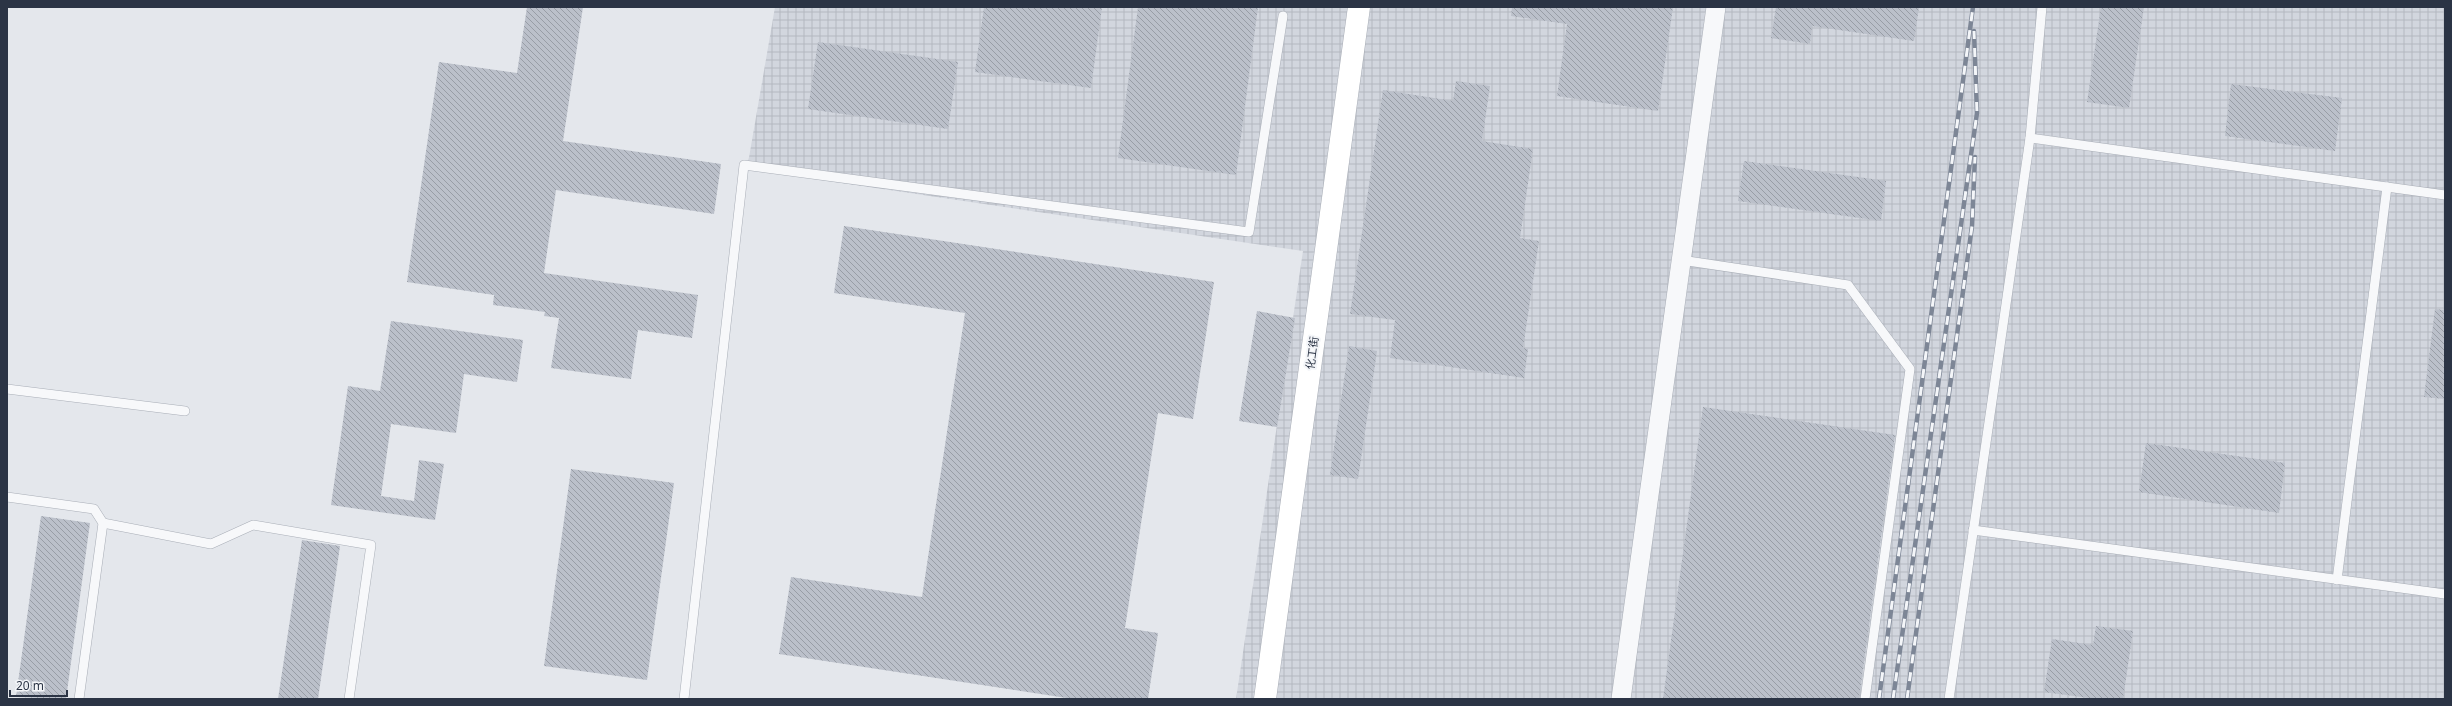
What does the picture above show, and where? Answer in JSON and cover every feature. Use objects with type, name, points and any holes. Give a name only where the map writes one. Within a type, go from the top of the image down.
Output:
[{"type":"street","name":"化工街","points":[[1265,699],[1359,7]]},
{"type":"street","points":[[1621,699],[1716,7]]},
{"type":"lane","points":[[1948,699],[2030,138],[2042,7]]},
{"type":"lane","points":[[684,699],[744,165],[1249,232],[1283,16]]},
{"type":"lane","points":[[2030,138],[2445,195]]},
{"type":"lane","points":[[2337,580],[2387,187]]},
{"type":"lane","points":[[1681,260],[1848,285],[1910,368],[1865,699]]},
{"type":"lane","points":[[7,389],[185,411]]},
{"type":"lane","points":[[7,497],[94,509],[103,523],[78,699]]},
{"type":"lane","points":[[103,523],[211,544],[253,525],[371,545],[349,699]]},
{"type":"lane","points":[[1973,530],[2445,594]]},
{"type":"shaded area","points":[[775,7],[2445,7],[2445,699],[1236,699],[1303,251],[747,169]]},
{"type":"building","points":[[527,7],[583,7],[563,141],[721,164],[714,214],[556,190],[544,273],[698,295],[692,338],[638,330],[631,379],[551,368],[559,318],[544,316],[545,312],[493,305],[494,295],[407,282],[439,62],[517,73]]},
{"type":"building","points":[[984,7],[1102,7],[1091,88],[975,72]]},
{"type":"building","points":[[1138,7],[1258,7],[1236,175],[1118,158]]},
{"type":"building","points":[[1512,7],[1673,7],[1658,111],[1557,96],[1567,24],[1511,16]]},
{"type":"building","points":[[1776,7],[1919,7],[1914,41],[1812,26],[1810,44],[1771,38]]},
{"type":"building","points":[[2101,7],[2144,7],[2129,108],[2087,102]]},
{"type":"building","points":[[818,42],[958,62],[948,129],[808,109]]},
{"type":"building","points":[[1456,81],[1490,86],[1482,141],[1533,149],[1520,238],[1539,241],[1523,348],[1528,349],[1524,378],[1390,358],[1395,320],[1350,314],[1383,90],[1453,101]]},
{"type":"building","points":[[2231,84],[2342,98],[2335,151],[2225,136]]},
{"type":"building","points":[[1744,161],[1886,181],[1881,221],[1738,201]]},
{"type":"building","points":[[844,226],[1214,282],[1193,419],[1158,413],[1125,628],[1158,633],[1148,699],[1073,699],[779,654],[791,577],[922,597],[965,313],[834,293]]},
{"type":"building","points":[[2435,309],[2445,310],[2445,399],[2424,397]]},
{"type":"building","points":[[1257,311],[1295,318],[1277,427],[1239,421]]},
{"type":"building","points":[[391,321],[523,340],[517,382],[464,374],[456,433],[391,424],[381,496],[414,501],[419,460],[444,464],[435,520],[331,505],[348,386],[380,391]]},
{"type":"building","points":[[1349,346],[1377,351],[1358,479],[1330,475]]},
{"type":"building","points":[[1703,407],[1895,435],[1859,699],[1663,699]]},
{"type":"building","points":[[2146,443],[2285,463],[2279,513],[2139,492]]},
{"type":"building","points":[[571,469],[674,483],[647,680],[544,666]]},
{"type":"building","points":[[41,516],[90,523],[66,699],[16,697]]},
{"type":"building","points":[[302,540],[340,546],[318,699],[278,699]]},
{"type":"building","points":[[2096,626],[2133,631],[2123,699],[2096,699],[2044,692],[2052,639],[2093,645]]},
{"type":"railway","points":[[1879,699],[1973,7]]},
{"type":"railway","points":[[1893,699],[1977,113],[1974,31]]},
{"type":"railway","points":[[1907,699],[1972,226],[1975,157]]}]
